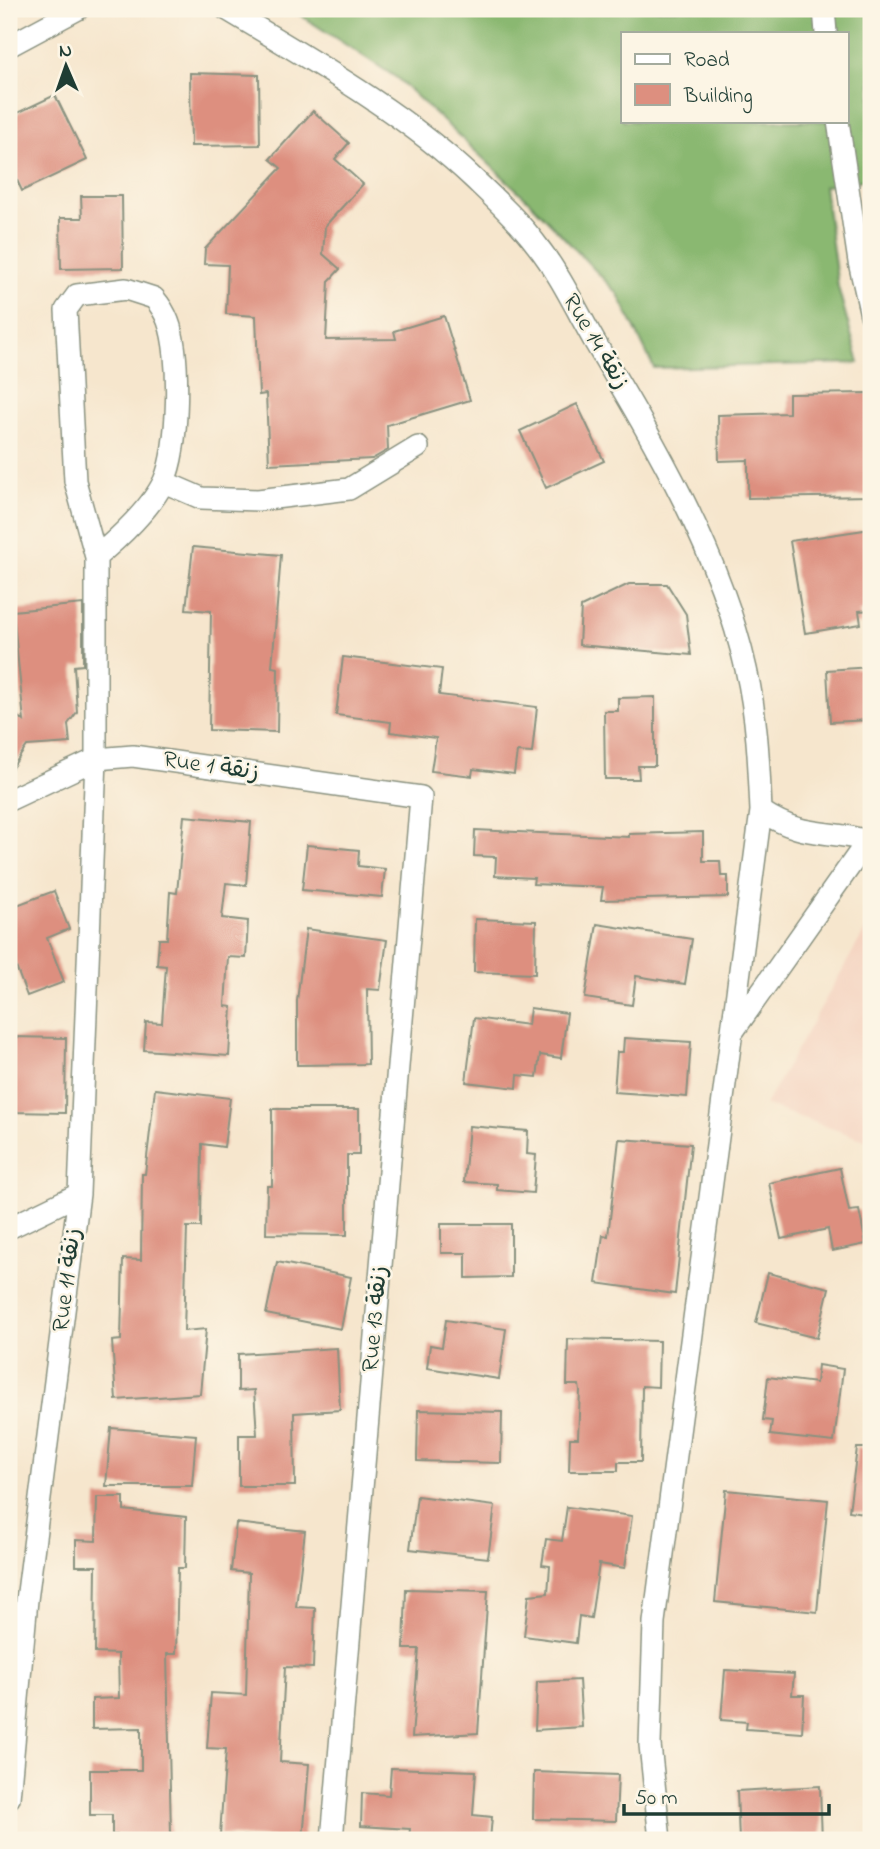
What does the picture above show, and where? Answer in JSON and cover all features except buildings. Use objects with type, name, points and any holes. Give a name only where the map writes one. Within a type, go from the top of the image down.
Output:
[{"type":"street","points":[[9,46],[78,9]]},
{"type":"street","name":"Rue 14 زنقة","points":[[226,9],[309,59],[417,131],[474,179],[536,244],[638,414],[695,526],[722,589],[746,670],[754,716],[761,811],[653,1622],[650,1745],[660,1840]]},
{"type":"street","points":[[824,9],[827,32]]},
{"type":"street","points":[[838,122],[865,262],[871,315]]},
{"type":"street","name":"Rue 11 زنقة","points":[[9,1798],[18,1599],[79,1194],[96,759],[96,557],[75,481],[70,428],[66,310],[77,295],[112,289],[145,293],[154,298],[169,322],[175,349],[174,450],[164,482]]},
{"type":"street","points":[[96,557],[133,522],[164,482],[201,498],[258,500],[349,489],[418,447]]},
{"type":"street","name":"Rue 1 زنقة","points":[[9,800],[96,759],[133,756],[421,797]]},
{"type":"street","name":"Rue 13 زنقة","points":[[332,1840],[421,797]]},
{"type":"street","points":[[733,1032],[870,838],[809,834],[778,822],[761,811]]},
{"type":"street","points":[[9,1228],[79,1194]]},
{"type":"shaded area","points":[[871,920],[871,1142],[765,1105]]},
{"type":"green space","points":[[291,9],[871,9],[871,179],[824,186],[838,287],[859,363],[654,368],[618,294],[530,202],[397,78]]}]
